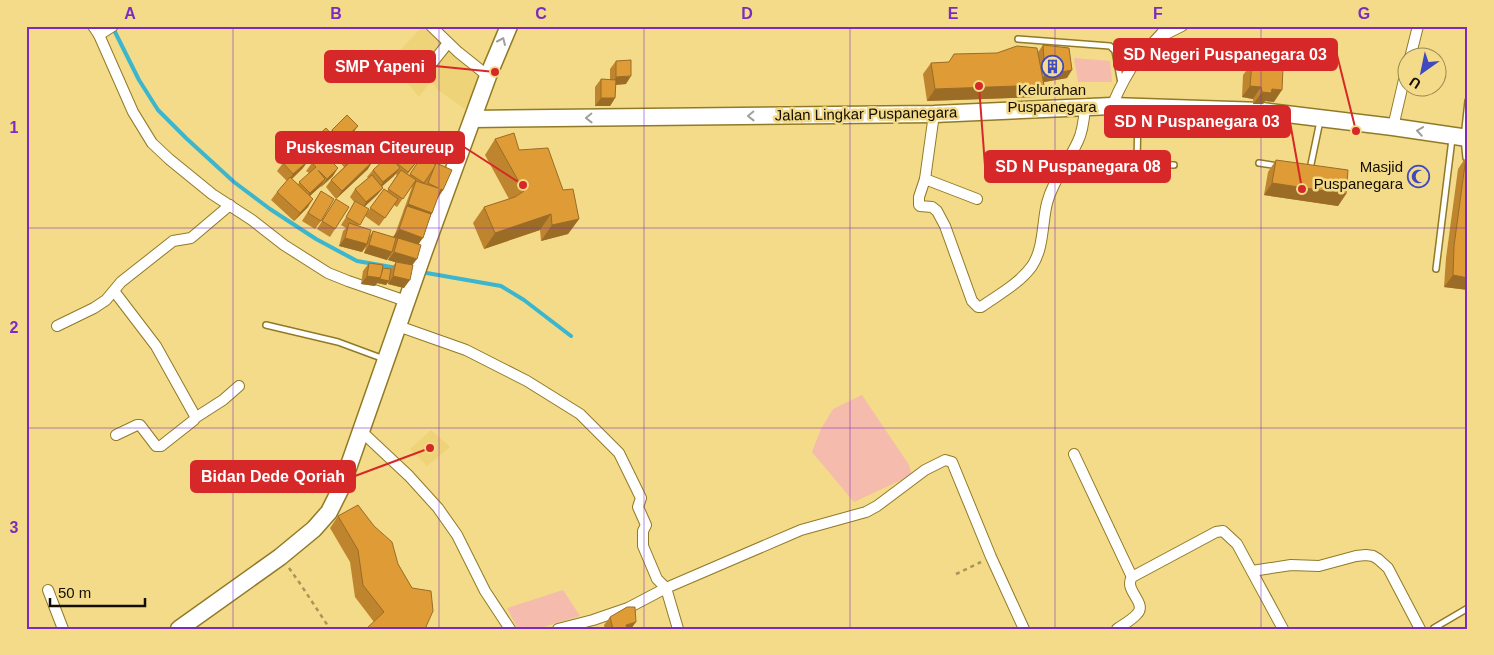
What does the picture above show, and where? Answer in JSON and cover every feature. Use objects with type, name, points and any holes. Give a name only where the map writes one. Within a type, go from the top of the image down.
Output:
[{"type":"main road","points":[[184,627],[280,557],[314,529],[328,512],[341,488],[422,257],[488,76],[509,26]]},
{"type":"main road","name":"Jalan Lingkar Puspanegara","points":[[473,119],[934,114],[1112,106],[1262,111],[1461,137]]},
{"type":"street","points":[[431,26],[458,52],[488,76]]},
{"type":"street","points":[[1112,106],[1121,85],[1139,58],[1159,38],[1167,26]]},
{"type":"street","points":[[1159,38],[1182,26]]},
{"type":"street","points":[[1412,48],[1418,26]]},
{"type":"street","points":[[103,30],[133,112],[152,143],[169,159],[212,194],[284,245],[328,273],[348,282],[408,297]]},
{"type":"street","points":[[429,67],[448,42]]},
{"type":"street","points":[[1393,127],[1400,98]]},
{"type":"street","points":[[934,114],[925,179],[918,204],[920,206],[932,207],[937,211],[945,226],[972,301],[978,307],[981,307],[1022,277],[1032,265],[1039,250],[1052,186],[1078,142],[1085,108]]},
{"type":"street","points":[[925,179],[977,199]]},
{"type":"street","points":[[57,326],[106,300],[116,286],[173,241],[191,238],[230,205]]},
{"type":"street","points":[[114,291],[156,346],[196,416],[195,418]]},
{"type":"street","points":[[398,326],[466,350],[527,381],[580,414],[619,453],[641,498],[638,507],[646,525],[643,531],[643,546],[657,579],[666,588],[678,629]]},
{"type":"street","points":[[116,435],[140,425],[156,446],[161,446],[239,386]]},
{"type":"street","points":[[361,431],[409,476],[438,508],[458,535],[485,591],[510,629]]},
{"type":"street","points":[[1074,454],[1132,577]]},
{"type":"street","points":[[558,629],[594,624],[666,588],[801,530],[866,512],[925,470],[945,460],[952,462],[991,557],[1024,629]]},
{"type":"street","points":[[1117,629],[1137,615],[1139,611],[1140,607],[1130,585],[1132,577],[1216,532],[1223,531],[1237,544],[1283,629]]},
{"type":"street","points":[[1252,571],[1291,565],[1319,566],[1356,556],[1374,556],[1388,568],[1420,629]]},
{"type":"street","points":[[48,590],[62,629]]},
{"type":"lane","points":[[1018,39],[1110,46],[1115,51],[1121,85]]},
{"type":"lane","points":[[1436,268],[1468,102]]},
{"type":"lane","points":[[1137,164],[1138,107]]},
{"type":"lane","points":[[1310,169],[1321,118]]},
{"type":"lane","points":[[1461,137],[1468,160]]},
{"type":"lane","points":[[1092,162],[1174,165]]},
{"type":"lane","points":[[1260,163],[1285,166]]},
{"type":"lane","points":[[1302,168],[1317,171]]},
{"type":"lane","points":[[266,325],[338,342],[387,360]]},
{"type":"lane","points":[[1434,628],[1468,608]]},
{"type":"path","points":[[280,557],[330,629]]},
{"type":"path","points":[[956,574],[991,557]]},
{"type":"shaded area","points":[[422,27],[476,72],[480,80],[465,109],[438,90],[431,81],[419,97],[390,61]]},
{"type":"shaded area","points":[[1074,58],[1110,61],[1112,82],[1078,82]]},
{"type":"shaded area","points":[[862,395],[909,465],[912,475],[854,502],[812,452],[821,429],[833,409]]},
{"type":"shaded area","points":[[431,430],[450,447],[427,466],[410,449]]},
{"type":"shaded area","points":[[563,590],[580,616],[537,629],[518,629],[507,608]]},
{"type":"building","points":[[1043,45],[1069,48],[1072,70],[1045,75]]},
{"type":"building","points":[[1017,46],[1037,48],[1044,85],[935,89],[931,63],[949,62],[954,54],[997,53]]},
{"type":"building","points":[[631,60],[631,76],[616,77],[616,61]]},
{"type":"building","points":[[1252,63],[1283,67],[1282,90],[1272,89],[1271,93],[1262,92],[1261,87],[1250,86]]},
{"type":"building","points":[[601,79],[616,80],[615,98],[601,98]]},
{"type":"building","points":[[347,115],[358,126],[342,141],[332,130]]},
{"type":"building","points":[[326,128],[338,141],[326,152],[314,139]]},
{"type":"building","points":[[514,133],[519,150],[548,148],[563,190],[573,189],[579,219],[552,225],[551,214],[495,233],[484,207],[515,197],[524,191],[495,139]]},
{"type":"building","points":[[402,146],[419,159],[408,172],[394,161],[400,168],[383,182],[373,170],[389,155],[391,158]]},
{"type":"building","points":[[298,149],[309,160],[293,174],[283,163]]},
{"type":"building","points":[[363,150],[373,161],[342,191],[331,180]]},
{"type":"building","points":[[323,153],[338,168],[327,179],[318,170],[325,179],[310,193],[299,182],[316,167],[312,163]]},
{"type":"building","points":[[422,156],[436,165],[424,183],[410,174]]},
{"type":"building","points":[[1466,157],[1468,157],[1468,278],[1453,275],[1454,246]]},
{"type":"building","points":[[1276,160],[1348,170],[1346,194],[1272,183]]},
{"type":"building","points":[[436,163],[452,170],[443,190],[441,189],[432,213],[408,204],[416,181],[438,188],[428,183]]},
{"type":"building","points":[[401,170],[416,180],[403,199],[388,189]]},
{"type":"building","points":[[372,175],[383,188],[366,202],[355,189]]},
{"type":"building","points":[[290,177],[313,199],[300,213],[277,192]]},
{"type":"building","points":[[384,189],[398,199],[385,218],[370,208]]},
{"type":"building","points":[[321,191],[334,199],[321,221],[308,213]]},
{"type":"building","points":[[336,199],[349,207],[335,229],[322,221]]},
{"type":"building","points":[[355,201],[369,209],[360,225],[346,217]]},
{"type":"building","points":[[407,206],[431,214],[423,238],[399,229]]},
{"type":"building","points":[[349,223],[371,230],[367,244],[345,238]]},
{"type":"building","points":[[373,231],[396,238],[392,252],[369,245]]},
{"type":"building","points":[[398,238],[421,245],[417,259],[394,252]]},
{"type":"building","points":[[396,262],[413,265],[410,280],[393,276]]},
{"type":"building","points":[[369,263],[383,265],[381,278],[367,276]]},
{"type":"building","points":[[383,268],[391,269],[389,281],[380,279]]},
{"type":"building","points":[[358,505],[374,526],[392,542],[398,564],[412,588],[431,591],[433,611],[425,629],[366,629],[384,612],[363,585],[358,550],[338,516]]},
{"type":"building","points":[[627,607],[635,607],[636,622],[626,625],[627,629],[613,629],[610,617]]},
{"type":"waterway","points":[[113,28],[139,80],[158,110],[234,182],[270,209],[316,239],[357,261],[397,268]]},
{"type":"waterway","points":[[421,272],[501,286],[524,300],[571,336]]},
{"type":"place","name":"Kelurahan Puspanegara","points":[[1052,67]]},
{"type":"place","name":"SMP Yapeni","points":[[495,72]]},
{"type":"place","name":"SD N Puspanegara 08","points":[[979,86]]},
{"type":"place","name":"SD Negeri Puspanegara 03","points":[[1356,131]]},
{"type":"place","name":"Masjid Puspanegara","points":[[1419,176]]},
{"type":"place","name":"Puskesman Citeureup","points":[[523,185]]},
{"type":"place","name":"SD N Puspanegara 03","points":[[1302,189]]},
{"type":"place","name":"Bidan Dede Qoriah","points":[[430,448]]}]
